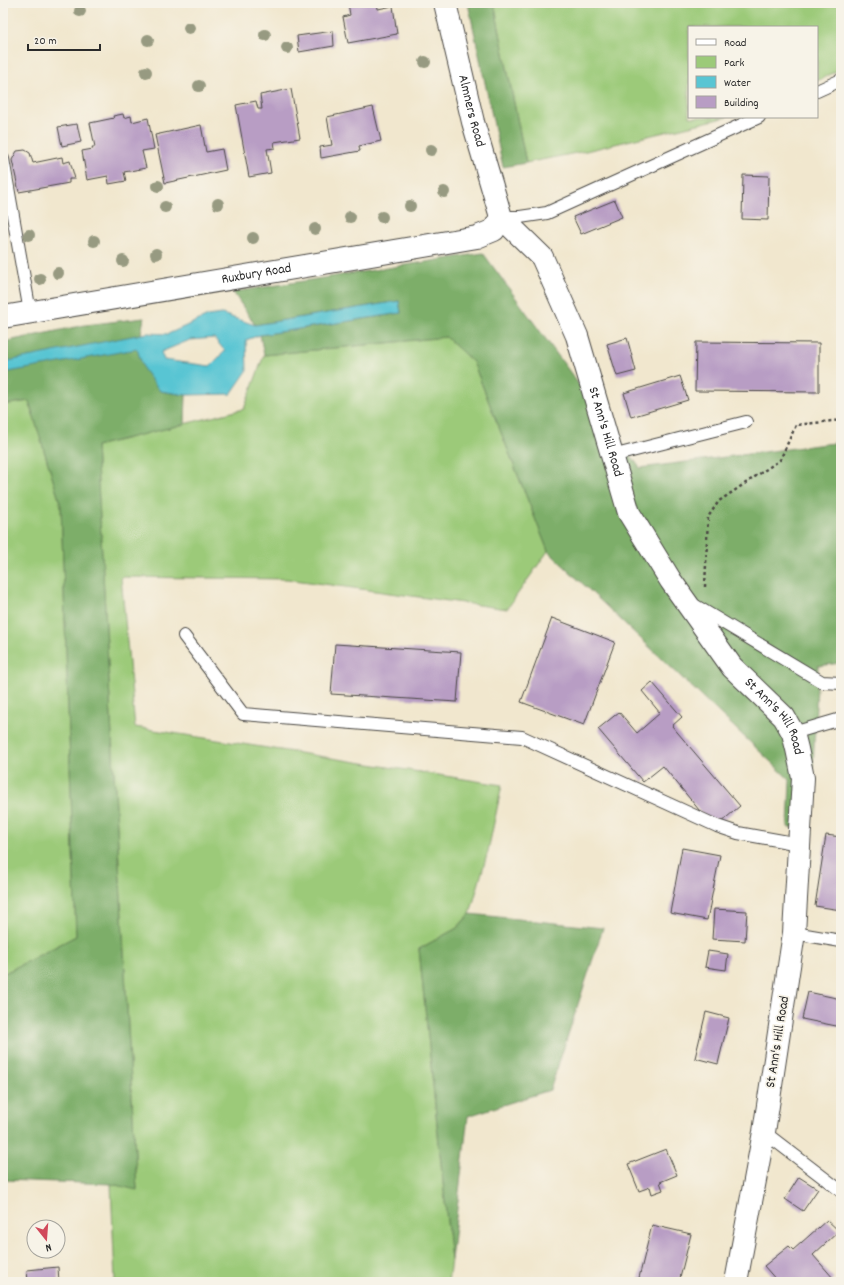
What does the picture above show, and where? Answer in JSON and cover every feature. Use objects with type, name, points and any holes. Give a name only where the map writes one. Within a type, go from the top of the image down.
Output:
[{"type":"street","name":"Almners Road","points":[[445,3],[473,122],[501,217]]},
{"type":"street","name":"Ruxbury Road","points":[[3,317],[477,237],[494,230],[501,217]]},
{"type":"street","name":"St Ann's Hill Road","points":[[501,217],[542,257],[577,336],[629,513],[671,581],[732,667],[784,717],[792,733],[797,749],[802,778],[794,933],[764,1132],[736,1282]]},
{"type":"lane","points":[[818,91],[841,80]]},
{"type":"lane","points":[[501,217],[520,217],[547,213],[757,118]]},
{"type":"lane","points":[[3,159],[30,312]]},
{"type":"lane","points":[[612,456],[746,422]]},
{"type":"lane","points":[[683,598],[822,682],[841,683]]},
{"type":"lane","points":[[184,636],[243,714],[522,737],[717,826],[738,833],[799,844]]},
{"type":"lane","points":[[792,733],[841,720]]},
{"type":"lane","points":[[794,933],[841,941]]},
{"type":"lane","points":[[764,1132],[841,1191]]},
{"type":"path","points":[[705,612],[708,517],[719,501],[780,460],[796,425],[841,420]]},
{"type":"green space","points":[[468,3],[494,3],[526,163],[503,167]]},
{"type":"green space","points":[[494,3],[841,3],[841,69],[818,80],[818,26],[688,26],[688,118],[723,118],[586,151],[526,163]]},
{"type":"green space","points":[[483,253],[640,468],[841,442],[841,663],[818,666],[810,829],[788,827],[790,780],[548,551],[473,362],[446,337],[264,355],[260,335],[401,313],[399,301],[255,325],[233,292]]},
{"type":"green space","points":[[144,318],[138,349],[160,391],[186,395],[185,424],[96,446],[137,1190],[111,1184],[3,1180],[3,974],[76,936],[61,506],[29,401],[3,405],[3,342],[85,325]]},
{"type":"green space","points":[[446,337],[473,362],[548,551],[507,609],[287,579],[121,577],[135,727],[502,785],[488,851],[470,914],[457,928],[419,949],[451,1260],[448,1282],[115,1282],[111,1184],[137,1189],[96,446],[244,409],[264,355]]},
{"type":"green space","points":[[29,401],[61,506],[76,936],[3,974],[3,405]]},
{"type":"green space","points":[[470,914],[603,928],[550,1090],[468,1116],[451,1260],[419,949],[457,928]]},
{"type":"water","points":[[399,301],[401,313],[260,335],[246,340],[247,371],[231,394],[186,395],[160,391],[144,370],[137,349],[3,373],[3,362],[147,333],[168,334],[208,316],[222,314],[255,325]],"holes":[[[214,338],[225,351],[210,366],[164,360],[161,352],[190,340]]]},
{"type":"building","points":[[348,3],[377,3],[378,9],[393,6],[397,34],[348,43],[343,17],[350,15]]},
{"type":"building","points":[[333,31],[334,46],[299,52],[297,36]]},
{"type":"building","points":[[291,89],[300,138],[274,142],[275,148],[267,149],[271,173],[249,177],[236,105],[256,101],[258,109],[262,109],[260,95]]},
{"type":"building","points":[[373,107],[381,141],[359,146],[360,151],[321,158],[320,147],[332,145],[327,117]]},
{"type":"building","points":[[123,114],[124,118],[131,116],[132,122],[148,118],[154,149],[142,151],[146,168],[124,172],[126,181],[109,184],[108,176],[87,180],[82,151],[93,149],[92,147],[95,147],[90,123],[114,118],[113,116]]},
{"type":"building","points":[[77,124],[81,142],[62,146],[58,127]]},
{"type":"building","points":[[201,125],[206,152],[222,149],[226,170],[165,183],[155,135]]},
{"type":"building","points":[[25,150],[30,153],[33,163],[62,157],[63,163],[70,161],[75,179],[69,179],[69,183],[19,192],[12,160],[17,151]]},
{"type":"building","points":[[743,175],[769,176],[768,220],[742,219]]},
{"type":"building","points":[[615,200],[622,217],[581,234],[573,217]]},
{"type":"building","points":[[627,338],[636,371],[617,376],[607,344]]},
{"type":"building","points":[[696,342],[819,343],[819,392],[695,391]]},
{"type":"building","points":[[680,376],[688,400],[631,417],[624,393]]},
{"type":"building","points":[[552,618],[615,642],[584,725],[521,702]]},
{"type":"building","points":[[335,644],[461,652],[457,702],[331,694]]},
{"type":"building","points":[[652,682],[682,717],[672,726],[740,806],[720,823],[704,816],[663,766],[643,782],[598,729],[619,712],[637,733],[660,713],[642,691]]},
{"type":"building","points":[[826,835],[841,837],[841,910],[815,906]]},
{"type":"building","points":[[682,848],[720,855],[707,920],[670,913]]},
{"type":"building","points":[[714,909],[747,911],[745,941],[712,939]]},
{"type":"building","points":[[708,951],[728,954],[726,970],[705,967]]},
{"type":"building","points":[[808,992],[841,999],[841,1027],[802,1019]]},
{"type":"building","points":[[706,1012],[729,1018],[718,1064],[695,1058]]},
{"type":"building","points":[[666,1149],[677,1175],[660,1182],[663,1190],[652,1194],[650,1187],[639,1191],[628,1164]]},
{"type":"building","points":[[799,1177],[818,1189],[803,1211],[785,1199]]},
{"type":"building","points":[[827,1220],[839,1231],[813,1255],[834,1279],[830,1282],[778,1282],[764,1266],[789,1246],[793,1250]]},
{"type":"building","points":[[652,1225],[691,1234],[679,1282],[638,1282]]},
{"type":"building","points":[[58,1267],[59,1282],[28,1282],[27,1270]]}]
